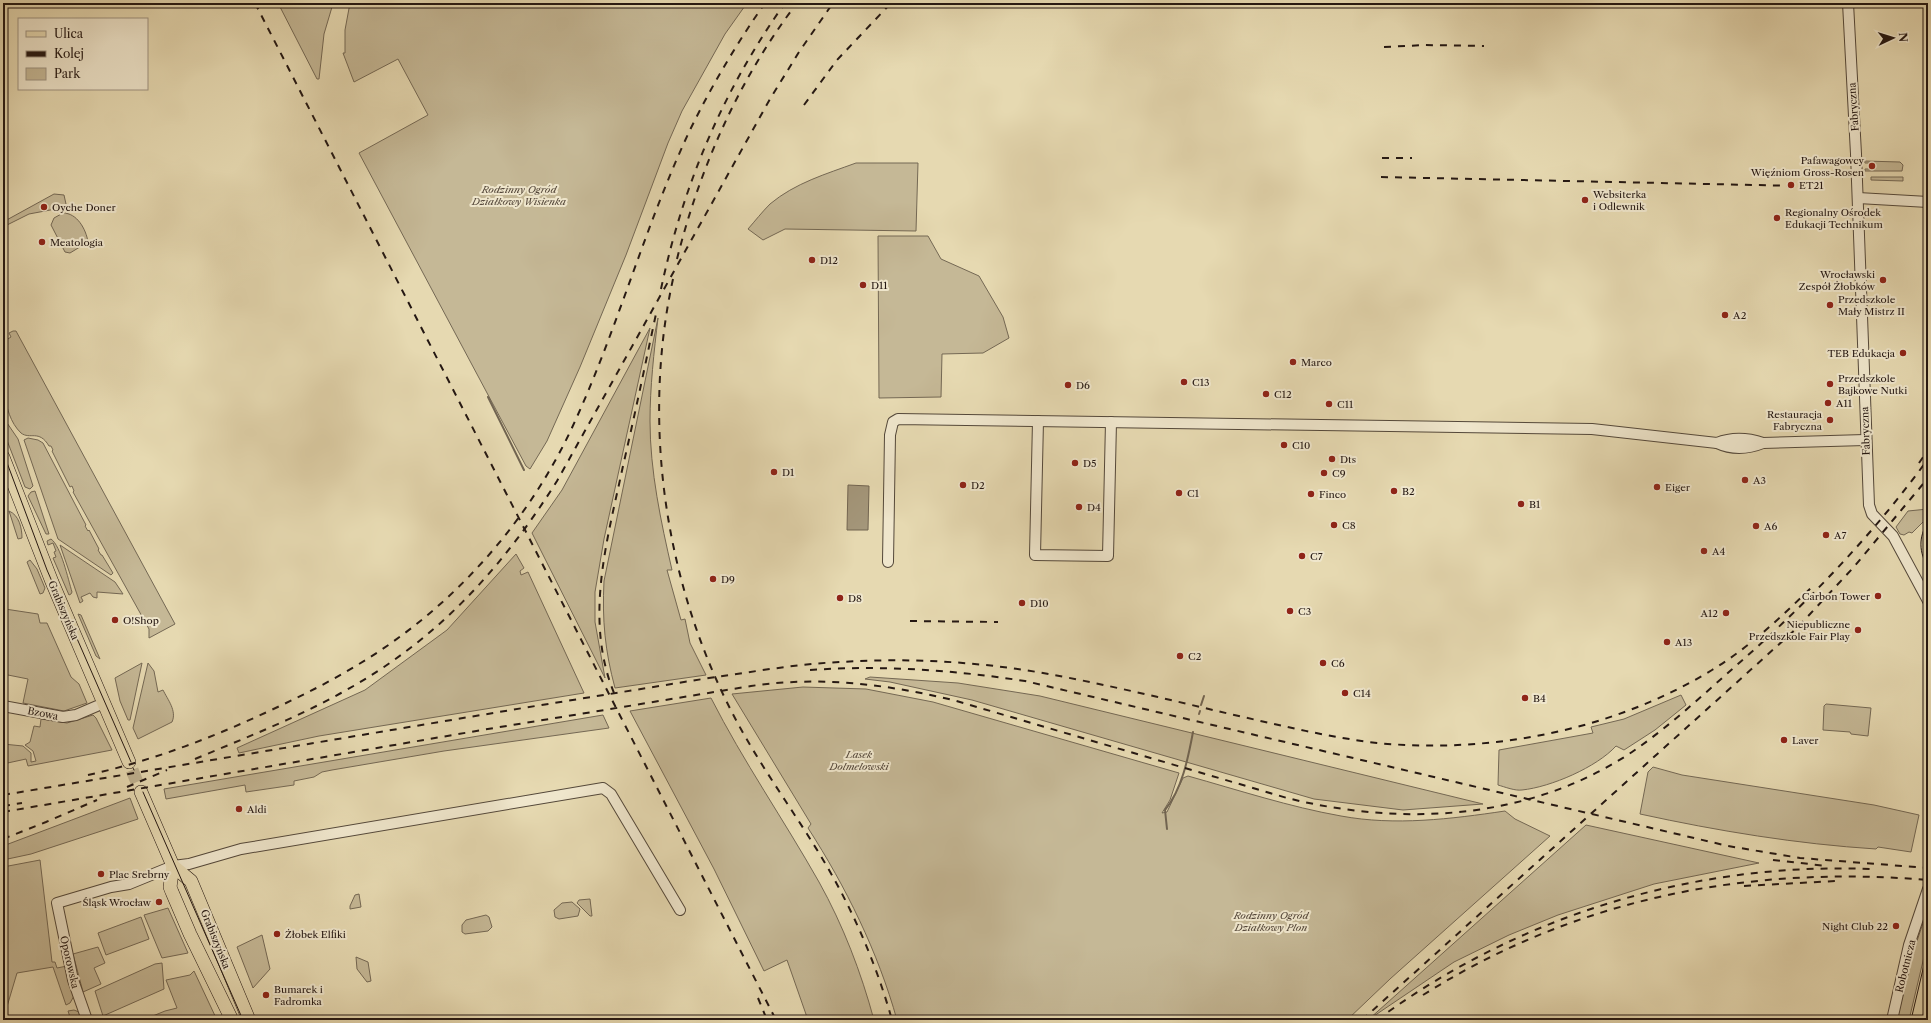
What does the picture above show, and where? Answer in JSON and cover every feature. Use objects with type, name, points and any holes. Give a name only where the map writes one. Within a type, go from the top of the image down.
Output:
[{"type":"main road","name":"Grabiszyńska","points":[[3,457],[45,565],[131,767]]},
{"type":"main road","name":"Grabiszyńska","points":[[141,792],[173,866],[191,881],[249,1020]]},
{"type":"main road","name":"Grabiszyńska","points":[[173,866],[170,887],[190,934],[232,1020]]},
{"type":"street","name":"Fabryczna","points":[[1848,3],[1858,198],[1868,500],[1872,514],[1893,536],[1928,601]]},
{"type":"street","points":[[1858,198],[1928,202]]},
{"type":"street","points":[[888,562],[890,435],[893,422],[898,419],[905,418],[1592,429],[1717,443],[1727,439],[1751,439],[1763,443],[1866,440]]},
{"type":"street","points":[[1038,421],[1035,555],[1070,556],[1108,556],[1111,422]]},
{"type":"street","name":"Bzowa","points":[[3,706],[62,717],[76,715],[104,703]]},
{"type":"street","points":[[173,866],[189,864],[241,849],[603,788],[611,794],[680,910]]},
{"type":"street","name":"Oporowska","points":[[87,1020],[73,980],[57,903],[111,887],[129,884],[173,866]]},
{"type":"street","name":"Robotnicza","points":[[1892,1020],[1909,944],[1928,889]]},
{"type":"green space","points":[[278,3],[313,3],[332,7],[324,34],[319,79],[317,79]]},
{"type":"green space","name":"Rodzinny Ogród Działkowy Wisienka","points":[[350,3],[747,3],[725,34],[682,111],[668,143],[626,255],[580,367],[547,441],[530,469],[526,466],[359,153],[428,115],[398,59],[354,82],[343,53],[345,53],[345,30]]},
{"type":"green space","points":[[1864,161],[1900,162],[1903,165],[1902,171],[1865,171],[1865,169],[1872,169],[1873,163],[1865,163]]},
{"type":"green space","points":[[856,163],[918,163],[916,231],[785,229],[763,240],[748,229],[770,204],[790,190],[822,175]]},
{"type":"green space","points":[[1871,177],[1903,177],[1903,181],[1871,180]]},
{"type":"green space","points":[[54,194],[64,195],[66,204],[61,208],[29,214],[3,227],[3,222]]},
{"type":"green space","points":[[63,213],[77,219],[83,227],[88,242],[70,253],[65,252],[51,225],[54,218]]},
{"type":"green space","points":[[878,236],[928,236],[941,259],[979,276],[1003,317],[1009,338],[983,353],[942,354],[941,397],[879,398]]},
{"type":"green space","points":[[658,318],[652,370],[650,408],[650,440],[654,477],[660,515],[672,570],[667,570],[681,620],[685,619],[690,643],[706,675],[615,688],[605,635],[603,609],[604,581]]},
{"type":"green space","points":[[650,328],[604,539],[595,592],[595,622],[605,678],[532,533],[562,490]]},
{"type":"green space","points":[[16,331],[175,624],[149,638],[149,629],[73,492],[72,486],[70,487],[51,446],[49,446],[42,438],[38,436],[28,436],[21,433],[9,414],[3,378],[3,342],[11,337],[9,333]]},
{"type":"green space","points":[[3,417],[18,439],[33,486],[30,489],[25,487],[3,430]]},
{"type":"green space","points":[[28,438],[38,440],[43,443],[86,525],[85,526],[88,531],[89,530],[99,549],[98,550],[113,573],[111,575],[58,539],[24,440]]},
{"type":"green space","points":[[35,491],[49,534],[46,534],[28,496],[31,492]]},
{"type":"green space","points":[[1928,509],[1928,517],[1912,533],[1909,532],[1904,535],[1900,534],[1896,527],[1908,511]]},
{"type":"green space","points":[[9,511],[18,519],[22,538],[18,539]]},
{"type":"green space","points":[[51,539],[58,548],[64,563],[72,592],[69,595],[53,558],[56,557],[54,552],[56,551],[53,543],[48,545],[47,541]]},
{"type":"green space","points":[[60,545],[115,582],[123,594],[97,592],[97,598],[93,597],[90,593],[81,597],[83,601],[80,603]]},
{"type":"green space","points":[[516,554],[524,568],[520,571],[521,575],[528,572],[584,693],[319,736],[239,753],[237,748],[365,690],[447,630]]},
{"type":"green space","points":[[30,560],[37,569],[45,588],[43,593],[40,594],[27,562]]},
{"type":"green space","points":[[5,609],[38,614],[40,623],[47,623],[71,677],[79,684],[87,703],[64,711],[23,703],[28,679],[3,674],[3,623]]},
{"type":"green space","points":[[78,614],[81,615],[100,659],[96,656]]},
{"type":"green space","points":[[142,663],[130,720],[128,720],[120,701],[115,678]]},
{"type":"green space","points":[[148,663],[154,671],[158,692],[163,690],[173,710],[173,718],[172,722],[138,739],[133,728]]},
{"type":"green space","points":[[870,677],[958,683],[1040,696],[1483,804],[1403,810],[1314,799],[972,700],[890,682],[865,679]]},
{"type":"green space","points":[[803,687],[866,689],[933,702],[1179,773],[1170,800],[1162,813],[1167,812],[1183,778],[1188,776],[1303,808],[1361,819],[1402,821],[1444,819],[1505,811],[1515,819],[1550,836],[1390,979],[1347,1020],[897,1020],[871,945],[848,897],[808,828],[811,824],[732,694]]},
{"type":"green space","points":[[1681,695],[1686,705],[1655,730],[1624,750],[1616,746],[1608,754],[1586,768],[1573,775],[1546,785],[1519,790],[1498,785],[1499,750],[1593,733],[1591,727],[1624,719]]},
{"type":"green space","points":[[711,698],[736,745],[806,859],[828,898],[851,949],[874,1020],[808,1020],[787,960],[764,971],[714,869],[630,711]]},
{"type":"green space","points":[[1826,704],[1871,708],[1868,736],[1851,734],[1850,732],[1823,730],[1824,706]]},
{"type":"green space","points":[[93,715],[96,718],[112,750],[28,766],[26,759],[3,764],[3,744],[23,746],[31,753],[31,762],[36,761],[33,751],[25,745],[30,742],[34,726],[40,727],[41,719],[67,723]]},
{"type":"green space","points":[[603,715],[609,728],[444,751],[332,770],[322,772],[314,777],[294,781],[294,785],[246,792],[245,785],[166,799],[164,789]]},
{"type":"green space","points":[[1653,767],[1682,775],[1874,805],[1919,815],[1911,852],[1878,847],[1876,849],[1846,847],[1787,840],[1699,826],[1640,814],[1648,772]]},
{"type":"green space","points":[[130,798],[138,819],[31,854],[3,860],[3,846]]},
{"type":"green space","points":[[1586,825],[1759,863],[1654,884],[1558,915],[1509,935],[1454,962],[1368,1020]]},
{"type":"green space","points":[[40,860],[52,962],[55,962],[57,968],[67,966],[74,996],[70,1003],[66,1005],[53,967],[17,973],[3,1020],[3,867]]},
{"type":"green space","points":[[359,894],[361,907],[350,909],[355,895]]},
{"type":"green space","points":[[590,899],[592,916],[590,916],[577,903],[579,900]]},
{"type":"green space","points":[[572,902],[580,909],[578,916],[559,919],[555,917],[554,910],[562,903]]},
{"type":"green space","points":[[168,908],[188,953],[162,958],[144,915]]},
{"type":"green space","points":[[1926,914],[1928,914],[1928,940],[1909,1020],[1897,1020],[1912,956]]},
{"type":"green space","points":[[486,915],[489,917],[492,927],[488,931],[465,934],[462,932],[462,925],[466,920]]},
{"type":"green space","points":[[141,917],[149,939],[106,955],[98,933]]},
{"type":"green space","points":[[262,935],[270,969],[253,988],[237,947]]},
{"type":"green space","points":[[98,947],[105,963],[94,968],[101,984],[83,992],[73,954]]},
{"type":"green space","points":[[356,957],[368,962],[371,981],[367,982],[357,969]]},
{"type":"green space","points":[[162,963],[164,989],[103,1016],[95,991],[155,964]]},
{"type":"green space","points":[[194,971],[217,1020],[143,1020],[177,1008],[166,980],[190,975]]},
{"type":"green space","points":[[1928,993],[1928,1020],[1924,1020],[1923,1015]]},
{"type":"green space","points":[[74,1010],[79,1012],[82,1020],[71,1020],[68,1011]]},
{"type":"shaded area","points":[[848,485],[869,486],[868,530],[847,530]]},
{"type":"waterway","points":[[488,397],[524,470]]},
{"type":"waterway","points":[[1201,705],[1204,696]]},
{"type":"waterway","points":[[1167,829],[1165,810],[1176,793],[1184,773],[1193,732]]},
{"type":"tunnel","points":[[132,770],[141,792]]},
{"type":"tram line","points":[[3,452],[47,570],[131,762]]},
{"type":"tram line","points":[[1928,522],[1921,539],[1921,551],[1928,567]]},
{"type":"tram line","points":[[143,792],[243,1020]]},
{"type":"tram line","points":[[1911,1020],[1928,948]]},
{"type":"railway","points":[[255,3],[776,1020]]},
{"type":"railway","points":[[88,775],[157,756],[201,740],[267,712],[333,679],[390,644],[423,619],[455,591],[484,560],[511,528],[536,493],[557,457],[576,419],[606,347],[646,237],[674,165],[690,130],[725,65],[765,3]]},
{"type":"railway","points":[[661,289],[670,250],[681,213],[708,140],[724,104],[743,70],[785,3]]},
{"type":"railway","points":[[677,259],[697,191],[724,125],[757,62],[797,3]]},
{"type":"railway","points":[[195,759],[305,711],[341,693],[375,673],[407,651],[436,627],[489,574],[535,514],[557,481],[770,99],[799,52],[833,3]]},
{"type":"railway","points":[[804,105],[837,60],[891,3]]},
{"type":"railway","points":[[1384,47],[1425,45],[1484,46]]},
{"type":"railway","points":[[1382,158],[1412,158]]},
{"type":"railway","points":[[1381,177],[1801,186]]},
{"type":"railway","points":[[673,279],[663,336],[659,394],[661,453],[667,511],[679,569],[695,625],[716,679],[742,731],[822,858],[851,911],[874,965],[892,1020]]},
{"type":"railway","points":[[614,693],[605,665],[600,637],[599,608],[601,580],[605,551],[657,309]]},
{"type":"railway","points":[[1919,463],[1928,450]]},
{"type":"railway","points":[[3,812],[482,730],[751,686],[802,682],[852,683],[928,694],[1287,798],[1331,807],[1376,813],[1421,814],[1465,811],[1509,804],[1552,792],[1593,775],[1632,752],[1676,718],[1746,657],[1819,587],[1865,538],[1928,459]]},
{"type":"railway","points":[[1362,1020],[1796,629],[1853,568],[1928,478]]},
{"type":"railway","points":[[3,795],[523,708],[774,668],[807,664],[889,660],[938,661],[988,665],[1061,676],[1303,730],[1377,743],[1464,745],[1508,741],[1551,733],[1593,722],[1634,708],[1674,691],[1726,661],[1777,620],[1813,586]]},
{"type":"railway","points":[[910,621],[998,622]]},
{"type":"railway","points":[[810,670],[891,668],[945,671],[1025,681],[1728,846],[1800,858],[1928,868]]},
{"type":"railway","points":[[127,787],[167,770]]},
{"type":"railway","points":[[3,839],[97,800]]},
{"type":"railway","points":[[3,806],[22,803]]},
{"type":"railway","points":[[1773,860],[1827,866]]},
{"type":"railway","points":[[1377,1020],[1432,983],[1489,951],[1549,924],[1611,902],[1675,886],[1740,875],[1805,869],[1871,869]]},
{"type":"railway","points":[[1423,995],[1482,962],[1542,934],[1603,912],[1666,896],[1730,884],[1795,878],[1861,877],[1928,880]]},
{"type":"railway","points":[[1744,886],[1836,881]]},
{"type":"railway","points":[[758,998],[767,1020]]},
{"type":"place","name":"Pafawagowcy Więźniom Gross-Rosen","points":[[1872,166]]},
{"type":"place","name":"ET21","points":[[1791,185]]},
{"type":"place","name":"Websiterka i Odlewnik","points":[[1585,200]]},
{"type":"place","name":"Oyche Doner","points":[[44,207]]},
{"type":"place","name":"Regionalny Ośrodek Edukacji Technikum","points":[[1777,218]]},
{"type":"place","name":"Meatologia","points":[[42,242]]},
{"type":"place","name":"D12","points":[[812,260]]},
{"type":"place","name":"Wrocławski Zespół Żłobków","points":[[1883,280]]},
{"type":"place","name":"D11","points":[[863,285]]},
{"type":"place","name":"Przedszkole Mały Mistrz II","points":[[1830,305]]},
{"type":"place","name":"A2","points":[[1725,315]]},
{"type":"place","name":"TEB Edukacja","points":[[1903,353]]},
{"type":"place","name":"Marco","points":[[1293,362]]},
{"type":"place","name":"C13","points":[[1184,382]]},
{"type":"place","name":"Przedszkole Bajkowe Nutki","points":[[1830,384]]},
{"type":"place","name":"D6","points":[[1068,385]]},
{"type":"place","name":"C12","points":[[1266,394]]},
{"type":"place","name":"A11","points":[[1828,403]]},
{"type":"place","name":"C11","points":[[1329,404]]},
{"type":"place","name":"Restauracja Fabryczna","points":[[1830,420]]},
{"type":"place","name":"C10","points":[[1284,445]]},
{"type":"place","name":"Dts","points":[[1332,459]]},
{"type":"place","name":"D5","points":[[1075,463]]},
{"type":"place","name":"D1","points":[[774,472]]},
{"type":"place","name":"C9","points":[[1324,473]]},
{"type":"place","name":"A3","points":[[1745,480]]},
{"type":"place","name":"D2","points":[[963,485]]},
{"type":"place","name":"Eiger","points":[[1657,487]]},
{"type":"place","name":"B2","points":[[1394,491]]},
{"type":"place","name":"C1","points":[[1179,493]]},
{"type":"place","name":"Finco","points":[[1311,494]]},
{"type":"place","name":"B1","points":[[1521,504]]},
{"type":"place","name":"D4","points":[[1079,507]]},
{"type":"place","name":"C8","points":[[1334,525]]},
{"type":"place","name":"A6","points":[[1756,526]]},
{"type":"place","name":"A7","points":[[1826,535]]},
{"type":"place","name":"A4","points":[[1704,551]]},
{"type":"place","name":"C7","points":[[1302,556]]},
{"type":"place","name":"D9","points":[[713,579]]},
{"type":"place","name":"Carbon Tower","points":[[1878,596]]},
{"type":"place","name":"D8","points":[[840,598]]},
{"type":"place","name":"D10","points":[[1022,603]]},
{"type":"place","name":"C3","points":[[1290,611]]},
{"type":"place","name":"A12","points":[[1726,613]]},
{"type":"place","name":"O!Shop","points":[[115,620]]},
{"type":"place","name":"Niepubliczne Przedszkole Fair Play","points":[[1858,630]]},
{"type":"place","name":"A13","points":[[1667,642]]},
{"type":"place","name":"C2","points":[[1180,656]]},
{"type":"place","name":"C6","points":[[1323,663]]},
{"type":"place","name":"C14","points":[[1345,693]]},
{"type":"place","name":"B4","points":[[1525,698]]},
{"type":"place","name":"Laver","points":[[1784,740]]},
{"type":"place","name":"Aldi","points":[[239,809]]},
{"type":"place","name":"Plac Srebrny","points":[[101,874]]},
{"type":"place","name":"Śląsk Wrocław","points":[[159,902]]},
{"type":"place","name":"Night Club 22","points":[[1896,926]]},
{"type":"place","name":"Żłobek Elfiki","points":[[277,934]]},
{"type":"place","name":"Bumarek i Fadromka","points":[[266,995]]},
{"type":"park label","name":"Lasek Dolmelowski","points":[[859,760]]},
{"type":"park label","name":"Rodzinny Ogród Działkowy Plon","points":[[1271,920]]}]
